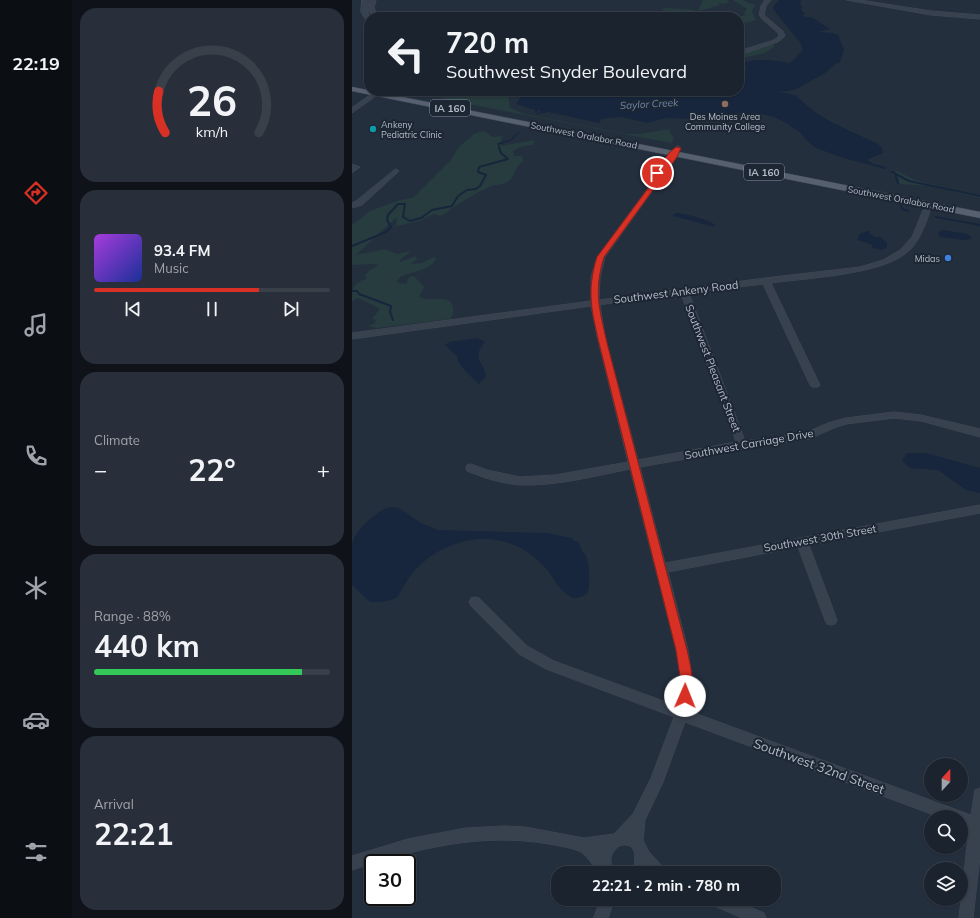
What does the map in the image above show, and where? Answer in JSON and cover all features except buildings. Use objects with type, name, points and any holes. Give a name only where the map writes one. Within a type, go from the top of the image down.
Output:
[{"type":"main road","name":"Southwest Oralabor Road","points":[[352,84],[364,88]]},
{"type":"main road","name":"Southwest Oralabor Road","points":[[352,89],[364,90]]},
{"type":"main road","name":"Southwest Oralabor Road","points":[[398,96],[676,152],[980,208]]},
{"type":"main road","name":"Southwest Oralabor Road","points":[[413,96],[980,215]]},
{"type":"main road","points":[[917,203],[922,206],[926,212],[939,207]]},
{"type":"street","points":[[364,12],[365,0]]},
{"type":"street","points":[[373,0],[371,8],[373,12]]},
{"type":"street","points":[[744,51],[781,38],[781,32],[764,18],[760,12],[768,0]]},
{"type":"street","points":[[850,0],[931,13],[980,17]]},
{"type":"street","points":[[867,0],[928,10],[980,14]]},
{"type":"street","points":[[352,104],[365,96]]},
{"type":"street","points":[[352,111],[368,96]]},
{"type":"street","points":[[604,866],[604,852],[638,819],[656,782],[682,714],[685,696],[684,664],[594,303],[596,273],[601,257],[676,152]]},
{"type":"street","points":[[352,166],[357,167],[352,171]]},
{"type":"street","points":[[352,206],[358,204],[396,171]]},
{"type":"street","name":"Southwest Ankeny Road","points":[[352,336],[765,280],[860,269],[889,261],[906,251],[913,243],[926,212]]},
{"type":"street","points":[[765,280],[815,385]]},
{"type":"street","name":"Southwest Pleasant Street","points":[[684,291],[742,445]]},
{"type":"street","name":"Southwest Carriage Drive","points":[[471,468],[496,477],[520,481],[536,481],[742,445],[809,435],[831,425],[846,421],[894,415],[921,418],[980,433]]},
{"type":"street","name":"Southwest 30th Street","points":[[661,568],[980,509]]},
{"type":"street","points":[[802,542],[831,620]]},
{"type":"street","name":"Southwest 32nd Street","points":[[475,602],[523,650],[550,666],[938,810]]},
{"type":"street","points":[[966,918],[978,825],[980,795]]},
{"type":"street","points":[[636,842],[638,819]]},
{"type":"street","points":[[968,821],[978,825]]},
{"type":"street","points":[[352,863],[414,843],[470,834],[505,833],[530,835],[584,845],[626,838],[636,842],[640,847],[643,856],[642,866]]},
{"type":"street","points":[[584,845],[601,866]]},
{"type":"street","points":[[643,856],[652,866]]},
{"type":"street","points":[[601,918],[606,906]]},
{"type":"street","points":[[731,906],[759,918]]},
{"type":"green space","points":[[703,0],[727,0],[729,2],[725,4],[718,3],[720,5],[698,11]]},
{"type":"green space","points":[[733,0],[743,0],[751,4],[755,4],[752,11],[756,20],[744,24],[744,13],[747,9]]},
{"type":"green space","points":[[669,8],[696,11],[666,12],[661,9]]},
{"type":"green space","points":[[774,44],[774,47],[764,53],[744,58],[744,53]]},
{"type":"green space","points":[[434,96],[508,96],[510,108],[524,114],[627,134],[640,134],[669,129],[674,139],[671,143],[463,103]]},
{"type":"green space","points":[[482,131],[486,132],[492,137],[503,136],[500,143],[501,146],[534,140],[533,145],[520,147],[513,151],[514,156],[522,156],[524,161],[518,165],[510,180],[476,193],[441,216],[434,214],[419,221],[393,227],[396,225],[397,217],[356,255],[385,249],[397,254],[411,251],[400,260],[400,262],[416,256],[417,259],[411,264],[422,263],[434,257],[436,259],[433,264],[423,269],[406,274],[397,280],[398,283],[406,284],[409,277],[414,276],[424,287],[419,297],[450,301],[453,310],[452,317],[450,319],[377,328],[368,326],[375,323],[376,320],[372,319],[379,308],[358,298],[352,301],[352,293],[356,284],[366,279],[367,277],[364,276],[370,270],[379,265],[352,265],[352,225],[370,211],[400,200],[413,198],[450,161],[459,147],[474,134]]},
{"type":"green space","points":[[897,171],[915,180],[980,196],[980,198],[929,186],[900,184],[898,178],[891,174]]},
{"type":"water","points":[[779,0],[802,0],[800,2],[801,9],[805,14],[802,16],[813,18],[830,29],[818,32],[838,35],[844,50],[840,62],[835,64],[827,72],[794,90],[779,92],[795,95],[816,113],[833,123],[878,144],[882,148],[883,153],[867,160],[878,167],[843,158],[816,148],[804,138],[801,133],[786,123],[774,117],[758,113],[741,113],[697,119],[666,118],[647,123],[622,117],[602,119],[599,123],[548,112],[540,114],[543,111],[539,110],[535,113],[535,110],[516,104],[520,98],[524,96],[744,96],[744,70],[746,69],[745,62],[770,60],[790,63],[803,50],[800,42],[773,9],[774,5]]},
{"type":"water","points":[[676,213],[697,217],[715,225],[714,227],[673,216]]},
{"type":"water","points":[[943,230],[968,234],[972,239],[964,240],[940,237],[938,232]]},
{"type":"water","points":[[870,231],[870,234],[875,237],[881,237],[887,243],[887,248],[881,250],[873,248],[871,244],[857,240],[860,234]]},
{"type":"water","points":[[477,338],[485,342],[478,357],[486,377],[479,384],[466,372],[459,363],[457,356],[445,345],[449,342]]},
{"type":"water","points":[[907,453],[926,453],[980,468],[980,493],[966,490],[938,470],[910,468],[902,461]]},
{"type":"water","points":[[390,507],[399,508],[421,523],[438,530],[546,533],[572,538],[574,541],[579,542],[587,559],[589,577],[588,593],[578,598],[573,598],[567,595],[544,566],[532,555],[511,544],[496,540],[484,539],[461,542],[439,551],[420,565],[410,576],[397,597],[388,601],[370,602],[352,585],[353,540],[361,528],[373,516]]},
{"type":"waterway","name":"Saylor Creek","points":[[537,114],[543,110]]},
{"type":"waterway","name":"Saylor Creek","points":[[500,149],[498,144],[511,140],[519,132]]},
{"type":"waterway","name":"Saylor Creek","points":[[352,246],[386,232],[391,227],[387,220],[388,215],[398,204],[405,204],[403,217],[410,221],[421,218],[432,210],[452,206],[458,196],[467,190],[476,189],[480,186],[486,175],[478,172],[479,167],[508,159],[501,153],[499,148]]},
{"type":"waterway","points":[[874,165],[885,168]]},
{"type":"waterway","points":[[892,172],[909,181],[980,196]]},
{"type":"waterway","points":[[895,174],[898,183]]},
{"type":"waterway","points":[[901,206],[902,209],[908,211]]},
{"type":"waterway","points":[[936,217],[980,225]]},
{"type":"waterway","points":[[352,291],[357,291],[359,294],[391,306],[390,312],[393,320]]},
{"type":"place","name":"Des Moines Area Community College","points":[[725,104]]},
{"type":"place","name":"Ankeny Pediatric Clinic","points":[[373,129]]},
{"type":"place","name":"Midas","points":[[948,258]]},
{"type":"route","points":[[657,173],[672,153],[678,148],[674,157],[606,248],[601,257],[596,273],[594,303],[682,650],[686,676],[685,696]]}]
